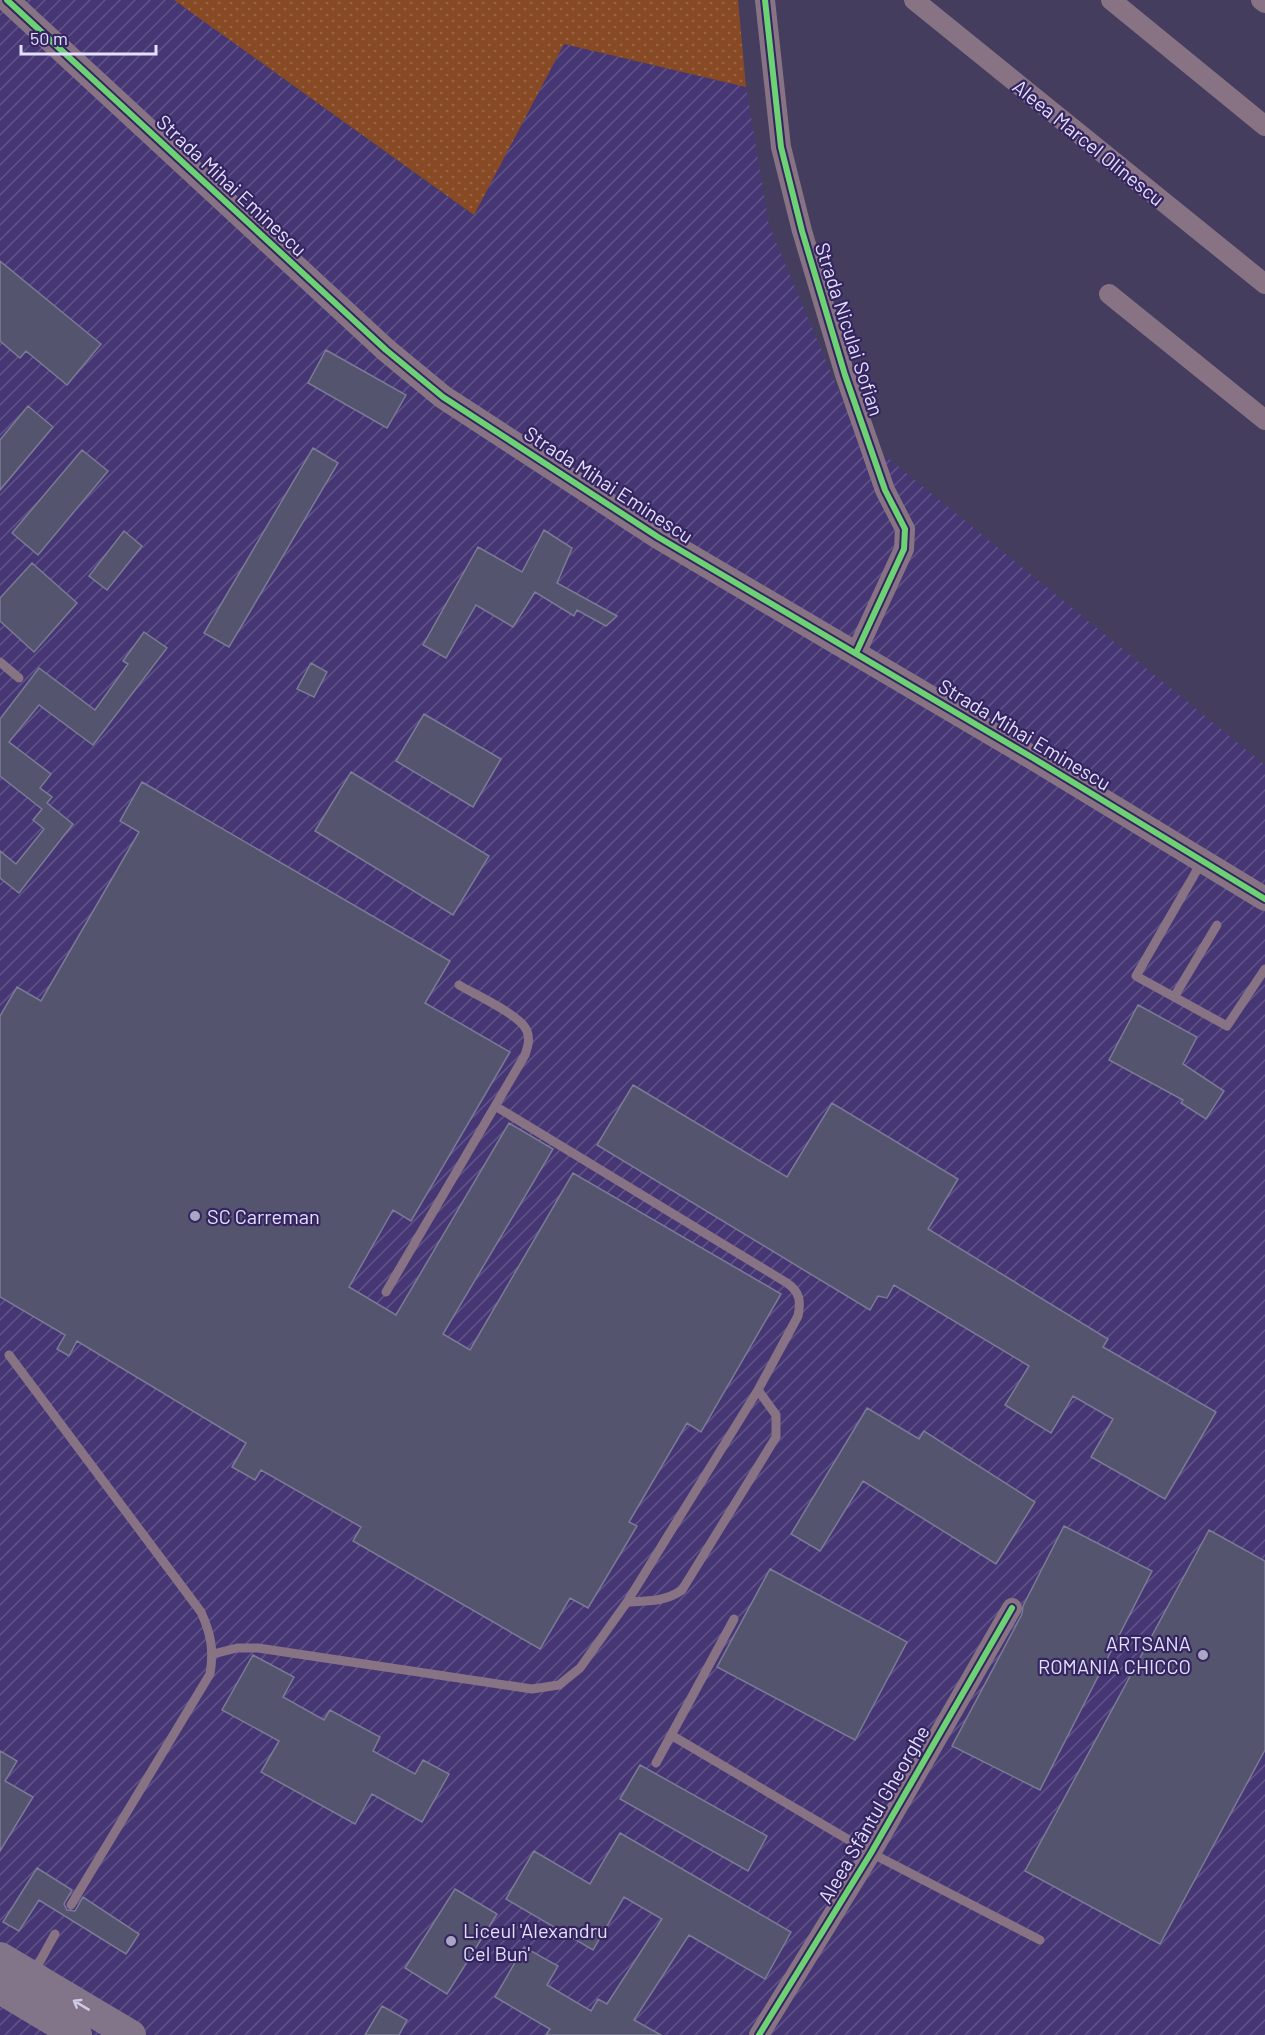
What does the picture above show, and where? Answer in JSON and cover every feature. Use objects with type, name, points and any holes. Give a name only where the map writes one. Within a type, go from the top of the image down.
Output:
[{"type":"main road","points":[[0,1958],[20,1989],[77,2035]]},
{"type":"main road","points":[[20,1989],[131,2035]]},
{"type":"street","name":"Strada Mihai Eminescu","points":[[7,0],[416,377],[658,537],[1265,899]]},
{"type":"street","name":"Strada Niculai Sofian","points":[[765,0],[781,147],[802,231],[845,375],[885,490],[904,529],[904,549],[856,653]]},
{"type":"street","name":"Aleea Marcel Olinescu","points":[[914,0],[1265,284]]},
{"type":"street","points":[[1111,0],[1265,126]]},
{"type":"street","points":[[1261,0],[1265,3]]},
{"type":"street","points":[[1109,294],[1265,420]]},
{"type":"street","name":"Aleea Sfântul Gheorghe","points":[[759,2035],[871,1852],[1012,1608]]},
{"type":"lane","points":[[0,662],[19,678]]},
{"type":"lane","points":[[1202,861],[1136,976],[1227,1026],[1265,969]]},
{"type":"lane","points":[[1174,997],[1217,924]]},
{"type":"lane","points":[[386,1292],[525,1055],[530,1042],[526,1029],[514,1017],[459,985]]},
{"type":"lane","points":[[213,1654],[237,1648],[258,1648],[532,1689],[559,1685],[580,1668],[627,1602],[758,1390],[798,1316],[800,1304],[797,1290],[495,1106]]},
{"type":"lane","points":[[9,1355],[201,1612],[212,1636],[213,1654],[210,1674],[71,1905]]},
{"type":"lane","points":[[627,1602],[660,1601],[671,1598],[682,1590],[776,1437],[776,1415],[758,1390]]},
{"type":"lane","points":[[656,1763],[734,1618]]},
{"type":"lane","points":[[672,1735],[871,1852],[1040,1940]]},
{"type":"lane","points":[[20,1989],[55,1934]]},
{"type":"shaded area","points":[[0,0],[174,0],[473,215],[564,44],[746,87],[769,226],[856,432],[1265,765],[1265,2035],[0,2035]]},
{"type":"shaded area","points":[[174,0],[738,0],[746,87],[564,44],[474,215]]},
{"type":"building","points":[[0,261],[101,344],[67,385],[26,351],[20,358],[0,341]]},
{"type":"building","points":[[326,350],[406,395],[387,428],[308,383]]},
{"type":"building","points":[[28,406],[53,427],[0,490],[0,440]]},
{"type":"building","points":[[313,448],[338,463],[229,647],[204,633]]},
{"type":"building","points":[[82,450],[108,471],[38,555],[12,533]]},
{"type":"building","points":[[544,530],[572,548],[557,583],[617,616],[606,626],[577,610],[574,616],[535,592],[513,627],[476,605],[446,658],[423,645],[478,547],[522,572]]},
{"type":"building","points":[[124,531],[142,546],[107,590],[89,576]]},
{"type":"building","points":[[32,563],[77,603],[34,652],[0,621],[0,598]]},
{"type":"building","points":[[144,632],[167,648],[93,745],[39,705],[9,742],[51,774],[40,788],[52,797],[47,803],[73,824],[19,893],[0,878],[0,851],[16,864],[44,829],[33,820],[42,809],[0,776],[0,719],[39,668],[95,710],[128,664],[123,661]]},
{"type":"building","points":[[311,663],[327,672],[314,697],[297,689]]},
{"type":"building","points":[[424,714],[501,759],[473,807],[396,761]]},
{"type":"building","points":[[351,772],[489,856],[453,915],[315,831]]},
{"type":"building","name":"SC Carreman","points":[[142,782],[450,961],[425,1003],[510,1052],[411,1221],[393,1210],[349,1287],[396,1315],[509,1123],[553,1149],[443,1334],[470,1350],[573,1173],[781,1294],[701,1432],[687,1423],[629,1522],[637,1526],[588,1608],[570,1598],[540,1649],[353,1541],[361,1527],[261,1470],[255,1480],[232,1467],[246,1443],[77,1341],[69,1356],[57,1349],[65,1335],[0,1297],[0,1016],[17,987],[41,1001],[139,832],[120,821]]},
{"type":"building","points":[[1138,1005],[1197,1037],[1183,1064],[1224,1091],[1206,1119],[1181,1103],[1183,1100],[1109,1060]]},
{"type":"building","points":[[633,1085],[787,1177],[832,1103],[958,1179],[928,1229],[1108,1339],[1103,1347],[1216,1412],[1165,1499],[1091,1457],[1113,1419],[1073,1396],[1051,1433],[1005,1405],[1029,1366],[894,1285],[887,1298],[878,1296],[870,1310],[597,1145]]},
{"type":"building","points":[[867,1408],[919,1439],[924,1431],[1035,1502],[996,1564],[863,1481],[820,1551],[791,1534]]},
{"type":"building","name":"ARTSANA ROMANIA CHICCO","points":[[1064,1526],[1152,1571],[1040,1790],[952,1746],[1022,1614],[1023,1606]]},
{"type":"building","name":"ARTSANA ROMANIA CHICCO","points":[[1209,1530],[1265,1561],[1265,1750],[1160,1944],[1025,1871]]},
{"type":"building","points":[[770,1569],[907,1642],[855,1740],[717,1667]]},
{"type":"building","points":[[253,1655],[294,1677],[283,1697],[324,1720],[330,1710],[380,1737],[373,1751],[415,1774],[423,1760],[449,1774],[422,1822],[372,1794],[355,1824],[261,1772],[279,1741],[222,1710]]},
{"type":"building","points":[[0,1751],[17,1761],[5,1781],[33,1797],[0,1851]]},
{"type":"building","points":[[640,1765],[767,1836],[748,1871],[620,1799]]},
{"type":"building","points":[[620,1833],[791,1932],[765,1979],[689,1935],[634,2020],[661,2035],[546,2035],[550,2029],[495,1997],[524,1947],[558,1966],[547,1985],[591,2011],[598,1999],[607,2004],[662,1919],[624,1897],[593,1950],[506,1899],[534,1851],[590,1884]]},
{"type":"building","points":[[37,1868],[72,1890],[64,1904],[67,1910],[75,1911],[83,1897],[139,1934],[126,1954],[39,1900],[19,1931],[3,1922]]},
{"type":"building","name":"Liceul 'Alexandru Cel Bun'","points":[[455,1889],[497,1914],[447,1994],[405,1968]]},
{"type":"building","points":[[382,2006],[407,2020],[399,2035],[365,2035]]},
{"type":"cycle path","points":[[7,0],[386,350],[443,397],[658,537],[1033,758],[1265,899]]},
{"type":"cycle path","points":[[765,0],[781,147],[802,231],[845,375],[885,490],[905,529],[904,549],[856,653]]},
{"type":"cycle path","points":[[759,2035],[871,1853],[1012,1608]]},
{"type":"place","name":"SC Carreman","points":[[195,1216]]},
{"type":"place","name":"ARTSANA ROMANIA CHICCO","points":[[1203,1655]]},
{"type":"place","name":"Liceul 'Alexandru Cel Bun'","points":[[451,1941]]}]
